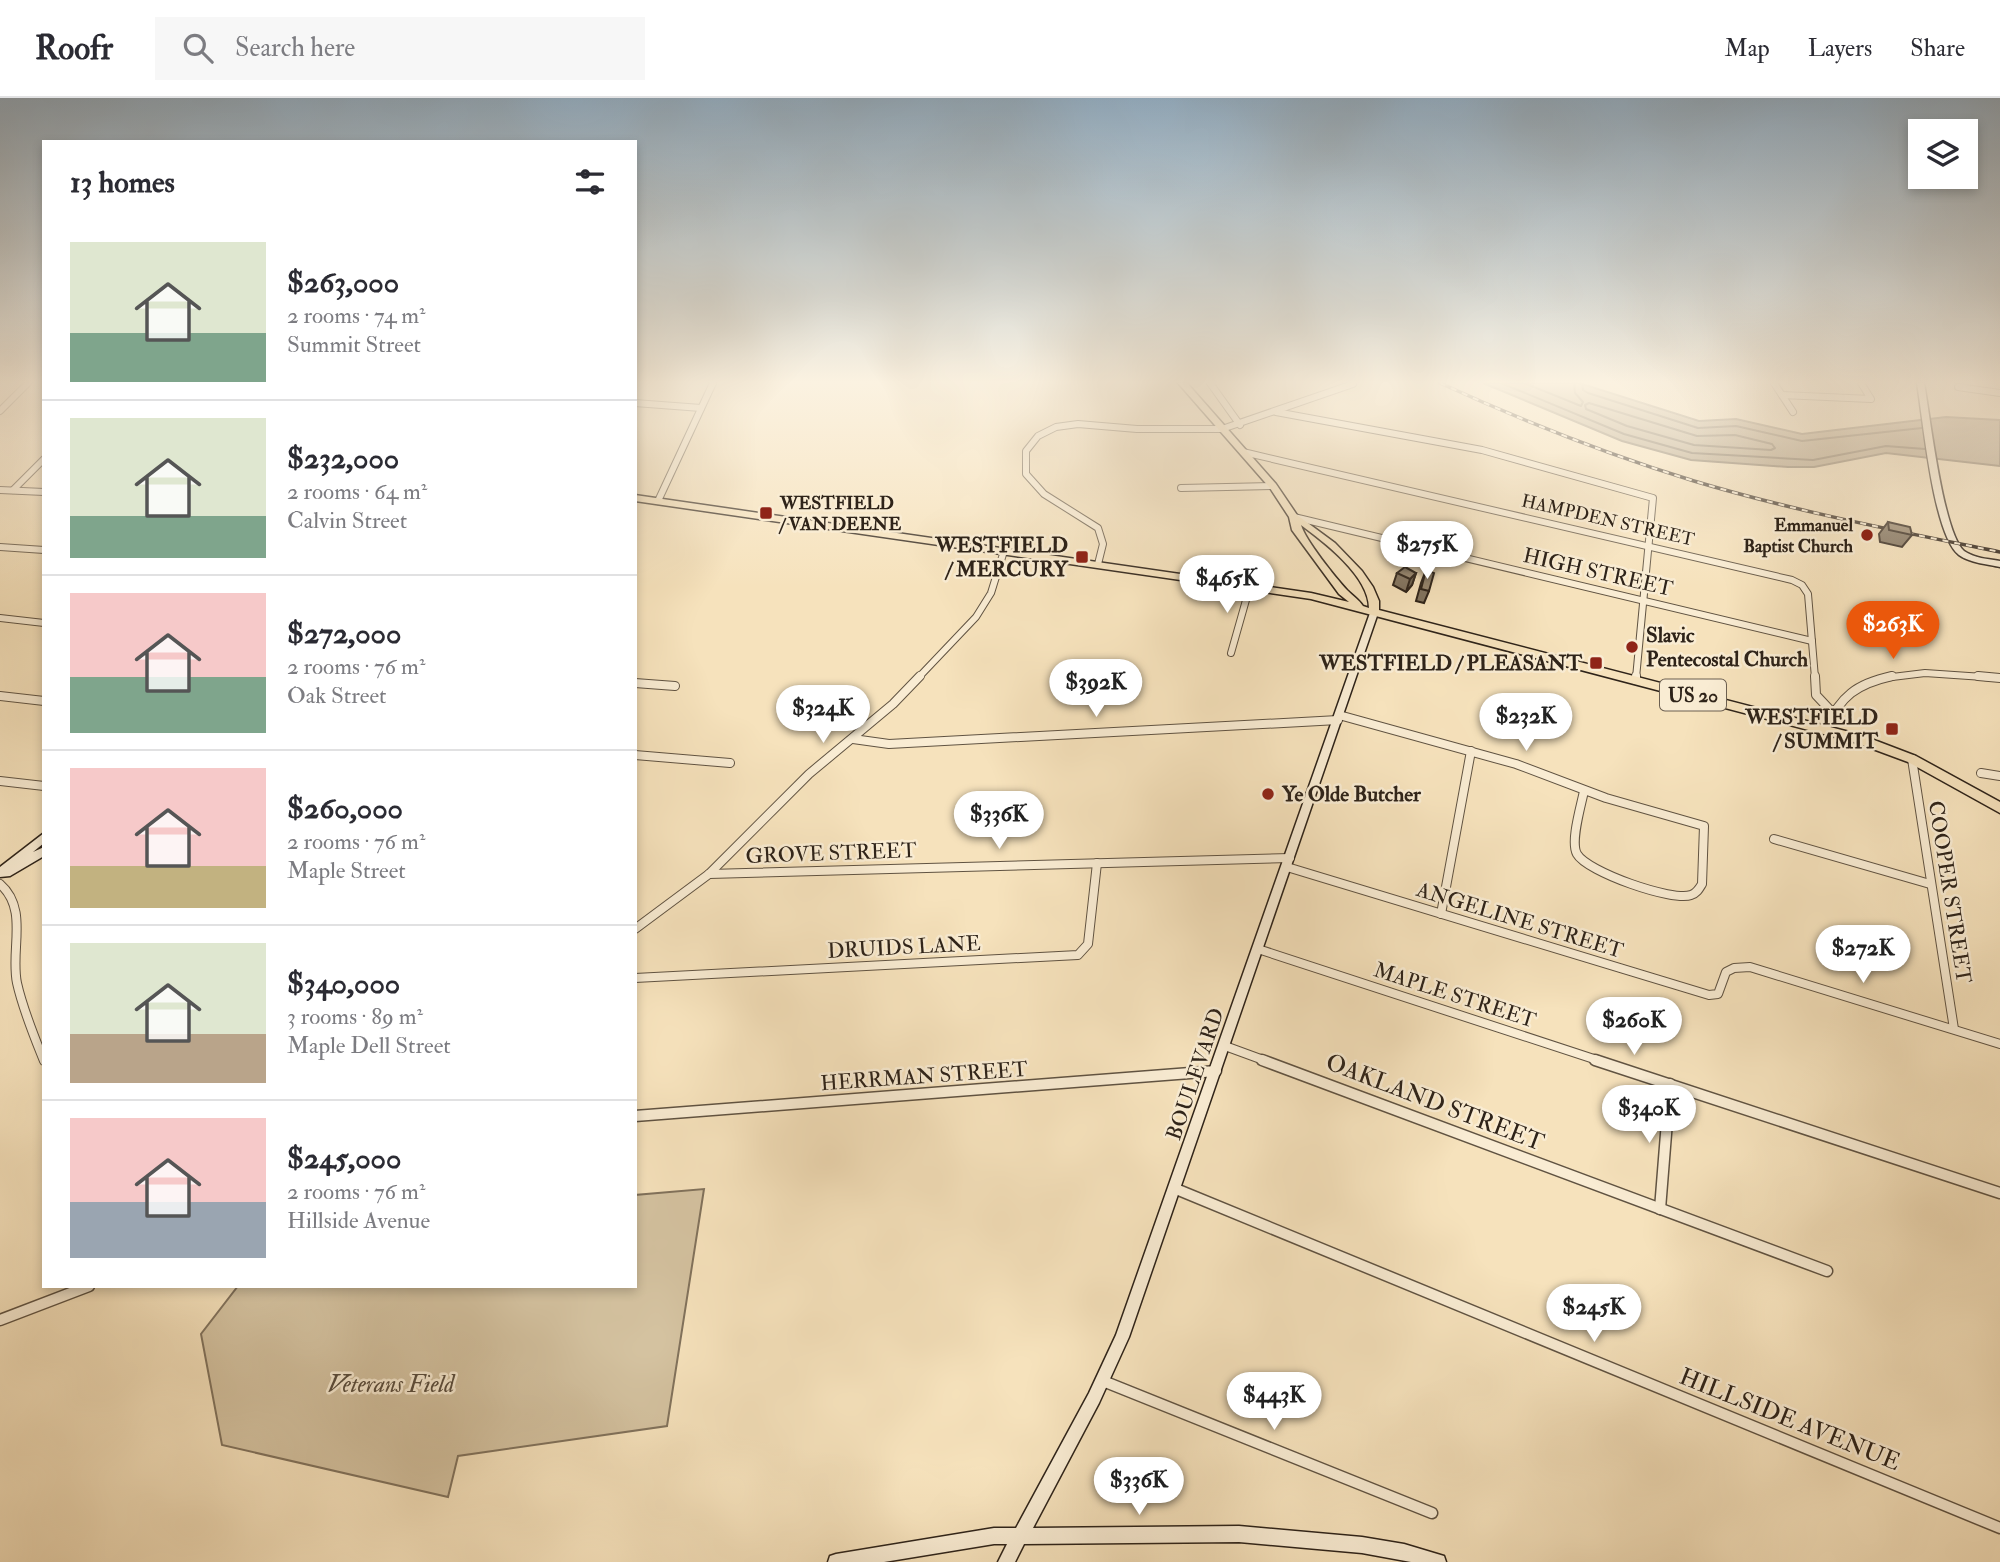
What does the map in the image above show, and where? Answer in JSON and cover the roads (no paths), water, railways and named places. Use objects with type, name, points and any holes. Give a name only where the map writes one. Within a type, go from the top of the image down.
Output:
[{"type":"main road","points":[[1933,451],[1941,509],[1955,548],[1966,555],[2000,564]]},
{"type":"main road","points":[[1243,452],[1273,486],[1294,517],[1297,530],[1330,575],[1352,600],[1374,612],[1376,600],[1367,584],[1317,531],[1294,517]]},
{"type":"main road","name":"US 20","points":[[637,498],[1303,594],[1876,744],[1912,759],[2000,808]]},
{"type":"main road","points":[[1303,594],[1320,591],[1326,586],[1330,575]]},
{"type":"main road","name":"BOULEVARD","points":[[1006,1562],[1103,1381],[1122,1337],[1176,1189],[1374,612]]},
{"type":"main road","points":[[0,874],[42,839]]},
{"type":"main road","points":[[0,874],[42,851]]},
{"type":"main road","points":[[836,1562],[976,1538],[1020,1535],[1239,1534],[1362,1545],[1404,1552],[1438,1562]]},
{"type":"street","points":[[658,501],[681,451]]},
{"type":"street","points":[[1028,451],[1024,462],[1028,478],[1044,494],[1098,528],[1103,544],[1098,564]]},
{"type":"street","points":[[1487,451],[1653,498],[1636,680]]},
{"type":"street","name":"HAMPDEN STREET","points":[[1243,452],[1784,577],[1802,585],[1809,595],[1812,641]]},
{"type":"street","points":[[13,491],[42,461]]},
{"type":"street","points":[[1181,488],[1273,486]]},
{"type":"street","points":[[0,490],[42,492]]},
{"type":"street","name":"HIGH STREET","points":[[1294,517],[1812,641]]},
{"type":"street","points":[[0,547],[42,550]]},
{"type":"street","points":[[637,928],[709,874],[809,774],[893,704],[976,617],[991,593],[1004,551]]},
{"type":"street","points":[[1231,653],[1250,586]]},
{"type":"street","points":[[0,618],[42,623]]},
{"type":"street","points":[[1812,641],[1816,695],[1832,712]]},
{"type":"street","points":[[1825,729],[1832,712],[1847,697],[1871,682],[1887,676],[1922,673],[2000,678]]},
{"type":"street","points":[[637,683],[675,686]]},
{"type":"street","points":[[0,696],[42,701]]},
{"type":"street","points":[[853,740],[888,744],[1338,718],[1471,751],[1532,770],[1584,791],[1704,826],[1702,884],[1695,894],[1675,895],[1599,872],[1579,860],[1574,846],[1584,791]]},
{"type":"street","points":[[1441,914],[1471,751]]},
{"type":"street","points":[[637,755],[730,763]]},
{"type":"street","name":"COOPER STREET","points":[[1912,759],[1954,1029]]},
{"type":"street","points":[[1981,773],[2000,776]]},
{"type":"street","points":[[0,780],[42,786]]},
{"type":"street","points":[[1774,839],[1930,884]]},
{"type":"street","name":"GROVE STREET","points":[[709,874],[1097,863],[1288,862]]},
{"type":"street","name":"ANGELINE STREET","points":[[1288,862],[1441,914],[1709,995],[1718,994],[1723,975],[1728,971],[1739,967],[1757,968],[1954,1029]]},
{"type":"street","name":"DRUIDS LANE","points":[[637,978],[1078,955],[1088,944],[1097,863]]},
{"type":"street","points":[[0,884],[6,888],[18,920],[15,967],[42,1055]]},
{"type":"street","name":"MAPLE STREET","points":[[1258,949],[2000,1194]]},
{"type":"street","points":[[1954,1029],[2000,1044]]},
{"type":"street","name":"OAKLAND STREET","points":[[1225,1046],[1827,1271]]},
{"type":"street","name":"HERRMAN STREET","points":[[637,1116],[1216,1071]]},
{"type":"street","points":[[1660,1209],[1670,1084]]},
{"type":"street","name":"HILLSIDE AVENUE","points":[[1176,1189],[2000,1528]]},
{"type":"street","points":[[0,1320],[84,1288]]},
{"type":"street","points":[[1103,1381],[1432,1513]]},
{"type":"water","points":[[1659,451],[2000,451],[2000,466],[1886,453],[1814,467],[1691,460]]},
{"type":"railway","points":[[1606,451],[1732,492],[2000,552]]},
{"type":"place","name":"WESTFIELD / VAN DEENE","points":[[766,513]]},
{"type":"place","name":"Emmanuel Baptist Church","points":[[1867,535]]},
{"type":"place","name":"WESTFIELD / MERCURY","points":[[1082,557]]},
{"type":"place","name":"Slavic Pentecostal Church","points":[[1632,647]]},
{"type":"place","name":"WESTFIELD / PLEASANT","points":[[1596,663]]},
{"type":"place","name":"WESTFIELD / SUMMIT","points":[[1892,729]]},
{"type":"place","name":"Ye Olde Butcher","points":[[1268,794]]},
{"type":"park label","name":"Veterans Field","points":[[391,1384]]}]
